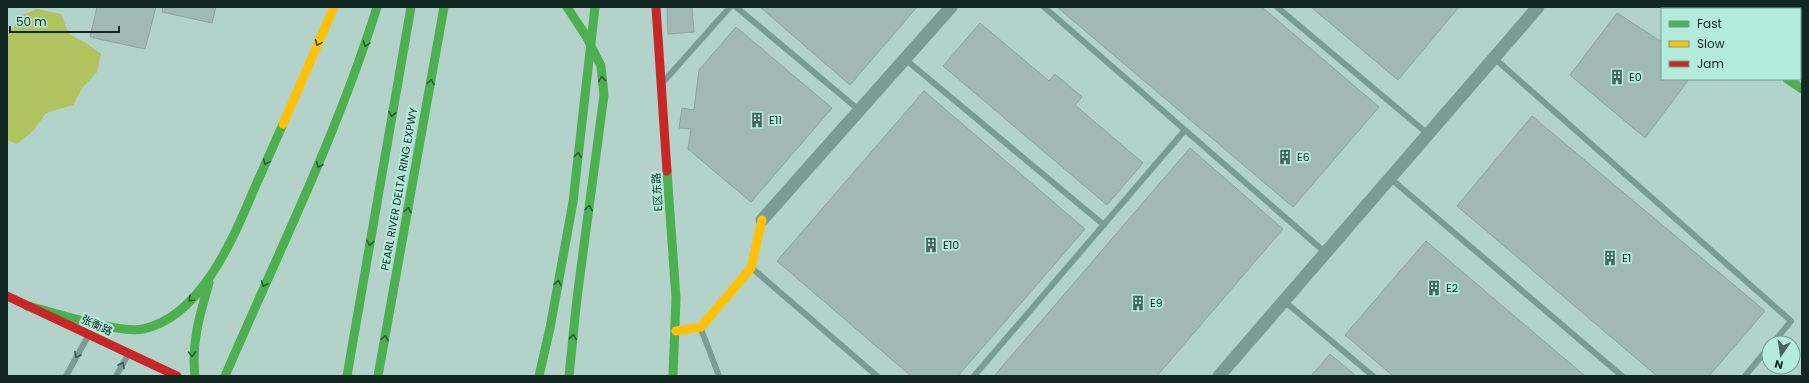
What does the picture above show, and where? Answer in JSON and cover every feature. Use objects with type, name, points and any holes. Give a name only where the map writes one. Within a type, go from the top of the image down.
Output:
[{"type":"main road","points":[[27,306],[117,328],[142,329],[157,324],[175,313],[194,298],[211,276],[232,240],[334,7]]},
{"type":"main road","points":[[225,376],[253,308],[342,112],[358,71],[377,7]]},
{"type":"main road","name":"PEARL RIVER DELTA RING EXPWY","points":[[347,376],[411,7]]},
{"type":"main road","name":"PEARL RIVER DELTA RING EXPWY","points":[[378,376],[444,7]]},
{"type":"main road","points":[[567,7],[586,36],[601,66],[604,94],[577,298],[569,376]]},
{"type":"main road","points":[[539,376],[550,328],[573,202],[595,7]]},
{"type":"main road","name":"E区东路","points":[[656,7],[676,298],[676,331],[673,376]]},
{"type":"main road","points":[[1788,80],[1802,89]]},
{"type":"main road","points":[[676,331],[701,327],[752,268],[762,220]]},
{"type":"main road","points":[[195,376],[192,360],[192,346],[211,276]]},
{"type":"main road","name":"张衡路","points":[[7,296],[177,376]]},
{"type":"street","points":[[762,220],[950,7]]},
{"type":"street","points":[[1219,376],[1538,7]]},
{"type":"lane","points":[[661,85],[730,7]]},
{"type":"lane","points":[[736,7],[859,110]]},
{"type":"lane","points":[[1044,7],[1326,252]]},
{"type":"lane","points":[[1277,7],[1428,134]]},
{"type":"lane","points":[[905,58],[1104,225]]},
{"type":"lane","points":[[1494,58],[1791,321],[1780,335]]},
{"type":"lane","points":[[974,376],[1185,130]]},
{"type":"lane","points":[[1390,178],[1622,376]]},
{"type":"lane","points":[[752,268],[877,376]]},
{"type":"lane","points":[[1284,301],[1373,376]]},
{"type":"lane","points":[[701,327],[719,376]]},
{"type":"lane","points":[[66,376],[89,334]]},
{"type":"lane","points":[[116,376],[129,354]]},
{"type":"lane","points":[[1745,376],[1761,357]]},
{"type":"shaded area","points":[[37,9],[61,14],[69,34],[86,43],[101,54],[97,72],[83,87],[73,105],[46,113],[33,131],[17,144],[7,140],[7,30],[13,29],[19,16]]},
{"type":"building","points":[[97,7],[156,7],[145,49],[90,37]]},
{"type":"building","points":[[163,7],[216,7],[212,23],[162,12]]},
{"type":"building","points":[[667,7],[692,7],[694,32],[668,34]]},
{"type":"building","points":[[760,7],[917,7],[850,85]]},
{"type":"building","name":"E6","points":[[1057,7],[1262,7],[1379,107],[1293,207]]},
{"type":"building","points":[[1311,7],[1459,7],[1398,80]]},
{"type":"building","name":"E0","points":[[1617,13],[1661,41],[1661,80],[1688,80],[1645,138],[1570,75]]},
{"type":"building","points":[[980,23],[1049,81],[1055,74],[1082,97],[1075,105],[1143,163],[1107,205],[943,66]]},
{"type":"building","name":"E11","points":[[736,27],[832,108],[751,202],[688,149],[691,129],[679,128],[682,108],[694,110],[699,70]]},
{"type":"building","name":"E10","points":[[924,91],[1085,229],[958,376],[911,376],[777,261]]},
{"type":"building","name":"E1","points":[[1532,116],[1765,311],[1709,376],[1657,376],[1457,206]]},
{"type":"building","name":"E9","points":[[1190,148],[1283,229],[1157,376],[994,376]]},
{"type":"building","name":"E2","points":[[1426,241],[1585,376],[1393,376],[1345,335]]},
{"type":"building","points":[[1330,354],[1356,376],[1311,376]]},
{"type":"traffic: fast","points":[[225,376],[325,148],[361,55],[377,7]]},
{"type":"traffic: fast","points":[[347,376],[411,7]]},
{"type":"traffic: fast","points":[[378,376],[444,7]]},
{"type":"traffic: fast","points":[[567,7],[586,36],[601,66],[604,95],[577,298],[569,376]]},
{"type":"traffic: fast","points":[[539,376],[550,328],[573,202],[595,7]]},
{"type":"traffic: fast","points":[[1788,80],[1802,89]]},
{"type":"traffic: fast","points":[[27,306],[103,326],[132,330],[143,329],[163,322],[181,309],[197,293],[211,275],[224,254],[235,233],[283,124]]},
{"type":"traffic: fast","points":[[667,171],[676,298],[673,376]]},
{"type":"traffic: fast","points":[[195,376],[195,340],[209,283]]},
{"type":"traffic: slow","points":[[283,124],[334,7]]},
{"type":"traffic: slow","points":[[676,331],[701,327],[751,268],[762,220]]},
{"type":"traffic: jam","points":[[656,7],[667,171]]},
{"type":"traffic: jam","points":[[7,296],[177,376]]},
{"type":"place","name":"E0","points":[[1617,77]]},
{"type":"place","name":"E11","points":[[757,120]]},
{"type":"place","name":"E6","points":[[1285,157]]},
{"type":"place","name":"E10","points":[[931,245]]},
{"type":"place","name":"E1","points":[[1610,258]]},
{"type":"place","name":"E2","points":[[1434,288]]},
{"type":"place","name":"E9","points":[[1138,303]]}]
